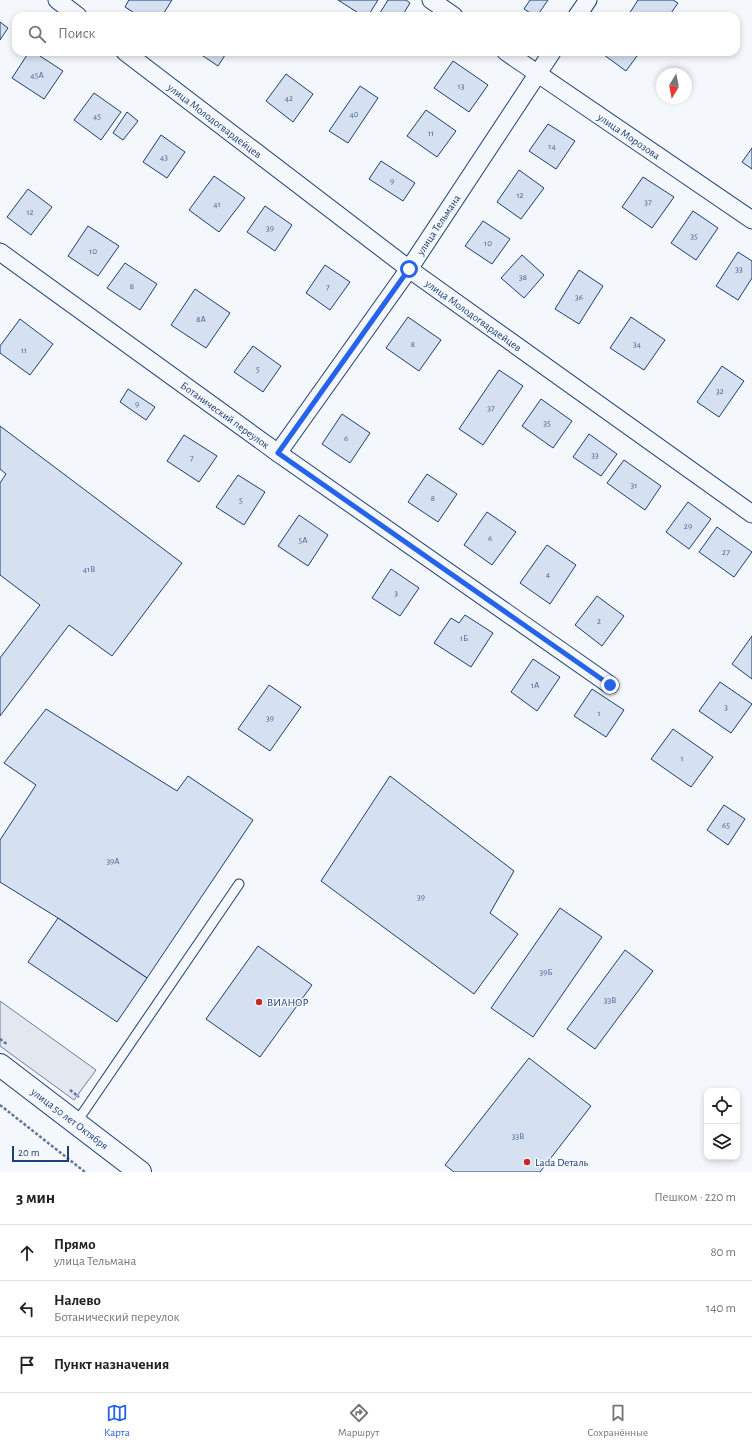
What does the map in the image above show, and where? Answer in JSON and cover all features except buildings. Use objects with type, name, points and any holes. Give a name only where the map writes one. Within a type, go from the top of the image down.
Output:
[{"type":"main road","name":"улица 50 лет Октября","points":[[0,1065],[140,1172]]},
{"type":"street","points":[[57,0],[73,12]]},
{"type":"street","points":[[432,0],[448,12]]},
{"type":"street","points":[[580,12],[588,0]]},
{"type":"street","name":"улица Молодогвардейцев","points":[[130,56],[409,269],[752,514]]},
{"type":"street","name":"улица Морозова","points":[[512,56],[752,220]]},
{"type":"street","name":"улица Тельмана","points":[[278,453],[409,269],[549,56]]},
{"type":"street","name":"Ботанический переулок","points":[[0,252],[278,453],[610,685]]},
{"type":"lane","points":[[76,1124],[239,884]]},
{"type":"path","points":[[0,1105],[85,1172]]},
{"type":"shaded area","points":[[0,1001],[96,1070],[74,1100],[0,1046]]},
{"type":"place","name":"ВИАНОР","points":[[259,1002]]},
{"type":"place","name":"Lada Dеталь","points":[[527,1162]]},
{"type":"route","points":[[409,269],[278,453],[610,685]]}]
